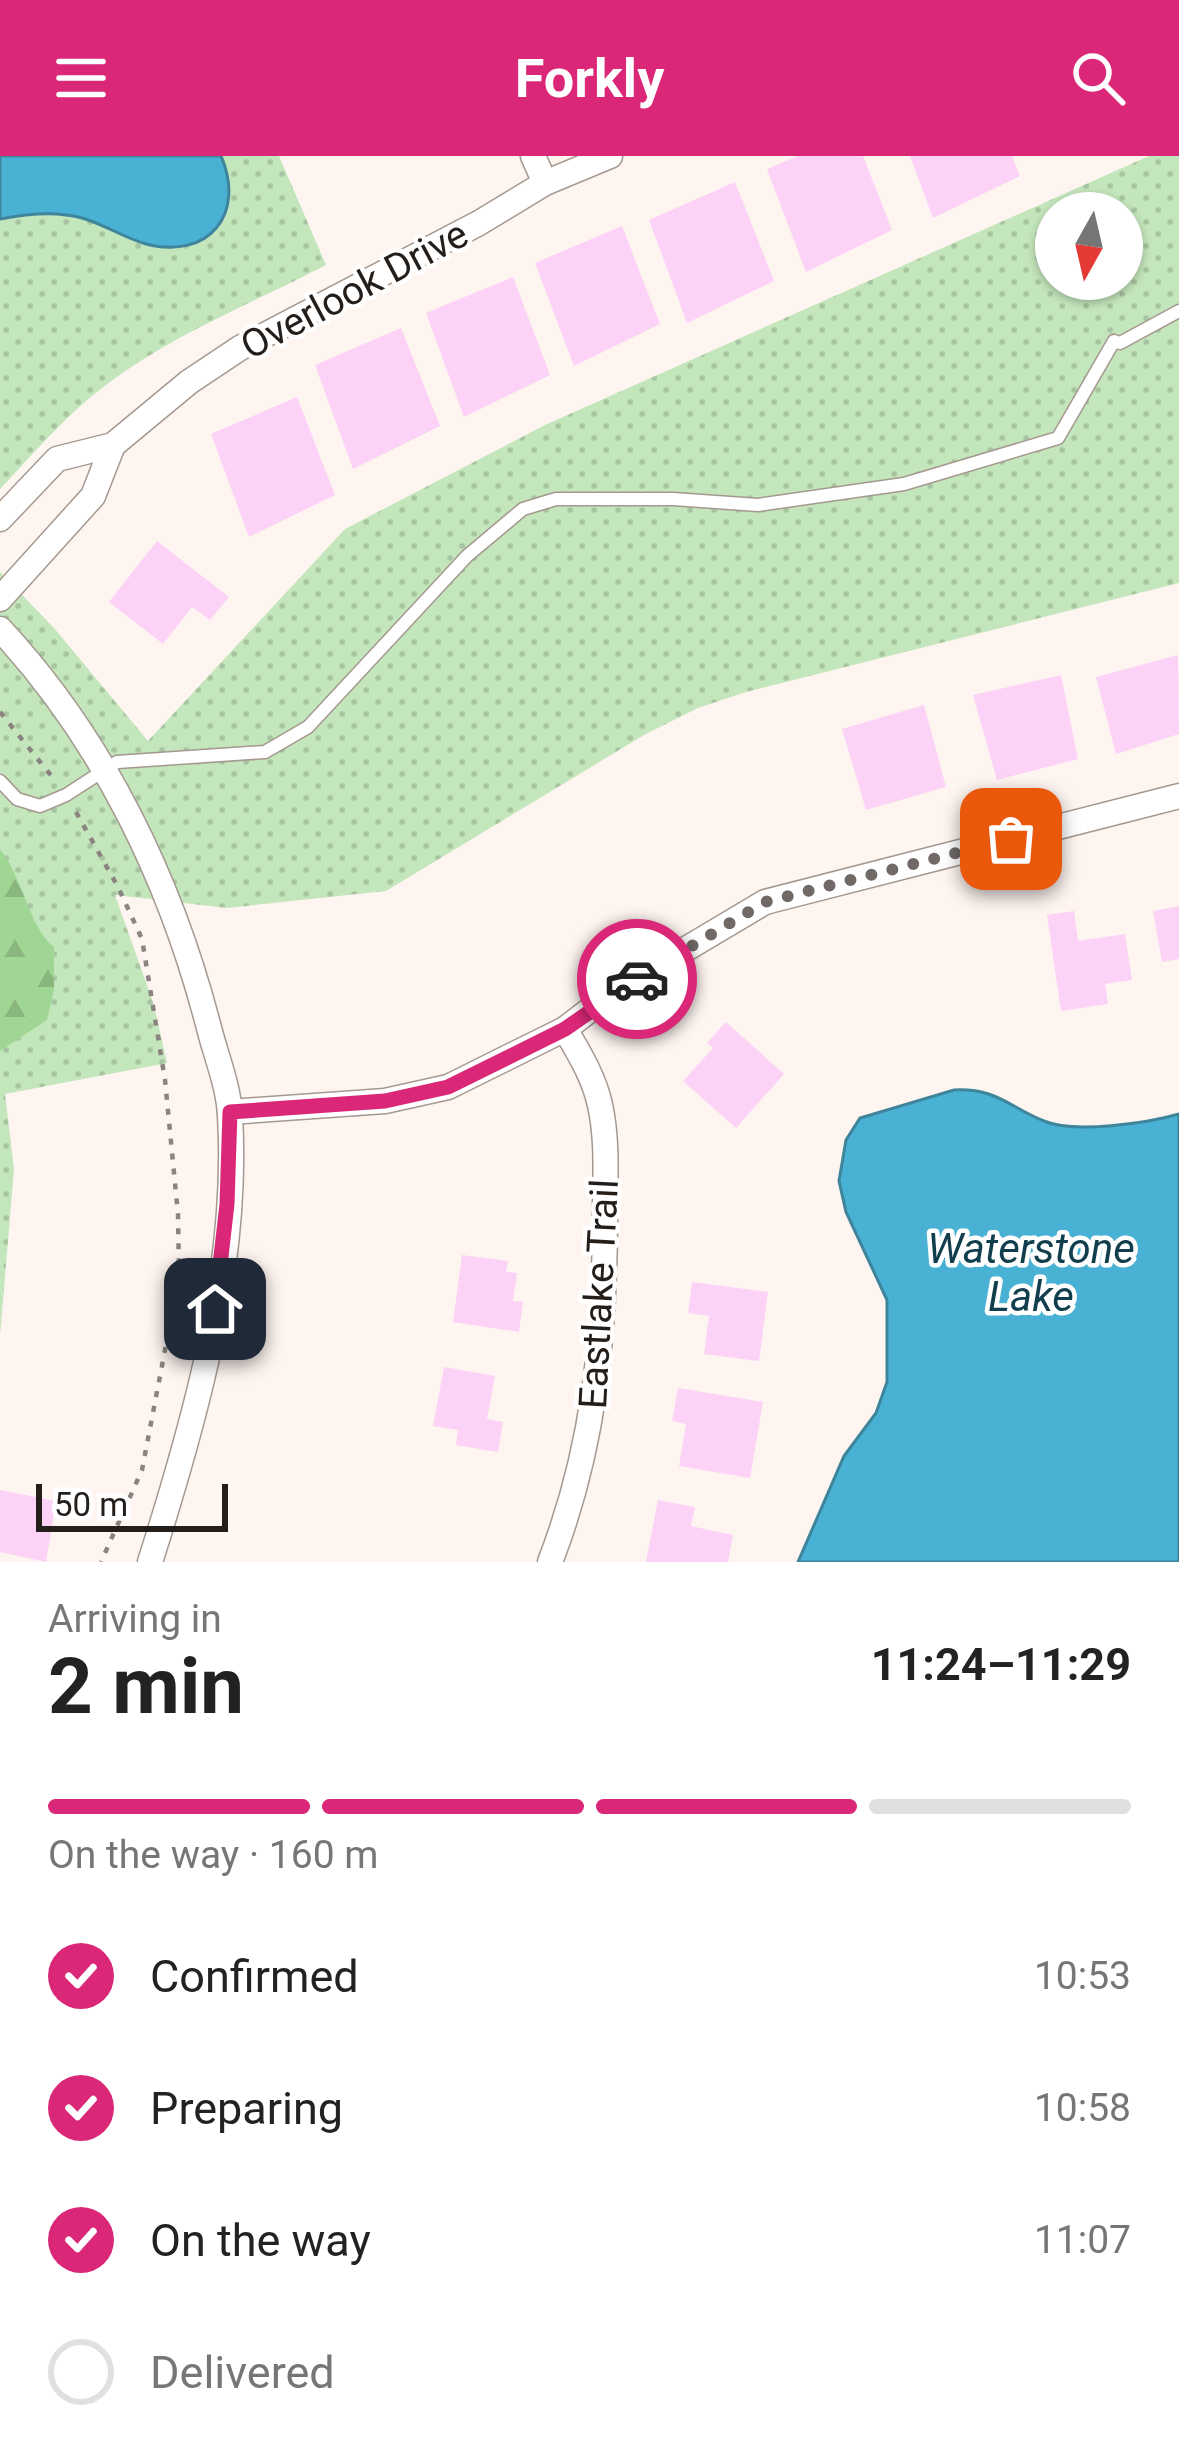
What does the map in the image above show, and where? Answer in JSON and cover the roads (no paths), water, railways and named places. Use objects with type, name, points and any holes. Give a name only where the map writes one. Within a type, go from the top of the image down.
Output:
[{"type":"street","points":[[533,156],[545,183]]},
{"type":"street","name":"Overlook Drive","points":[[0,519],[57,459],[113,445],[189,382],[240,348],[545,183],[610,156]]},
{"type":"street","name":"Overlook Drive","points":[[0,599],[93,496],[113,445]]},
{"type":"street","points":[[0,629],[104,771],[149,849],[169,897],[230,1112],[225,1231],[211,1348],[184,1456],[150,1562]]},
{"type":"street","points":[[230,1112],[417,1096],[448,1087],[565,1029],[612,993],[765,902],[1179,796]]},
{"type":"street","name":"Eastlake Trail","points":[[550,1562],[590,1429],[601,1355],[605,1247],[605,1137],[599,1101],[586,1064],[565,1029]]},
{"type":"lane","points":[[0,781],[17,800],[40,806],[66,796],[117,762],[265,752],[308,727],[467,556],[523,509],[556,499],[758,505],[904,484],[1058,438],[1114,341],[1120,343],[1179,311]]},
{"type":"water","points":[[0,156],[221,156],[229,196],[216,228],[188,245],[146,244],[97,223],[58,214],[0,219]]},
{"type":"water","name":"Waterstone Lake","points":[[954,1090],[992,1095],[1044,1121],[1073,1127],[1131,1124],[1179,1114],[1179,1562],[798,1562],[844,1456],[876,1413],[887,1382],[887,1300],[846,1212],[839,1181],[846,1140],[860,1118]]}]
